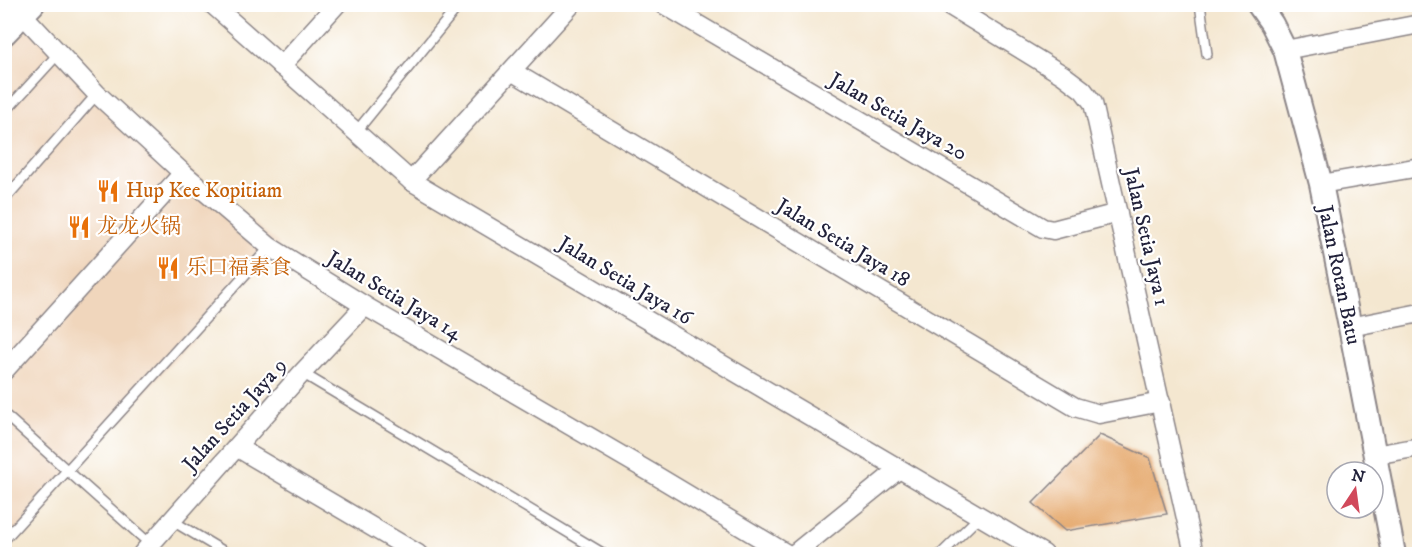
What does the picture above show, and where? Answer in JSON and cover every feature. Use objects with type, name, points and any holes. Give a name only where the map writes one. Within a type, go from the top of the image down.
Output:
[{"type":"street","name":"Jalan Setia Jaya 16","points":[[212,4],[411,181],[1044,555]]},
{"type":"street","points":[[281,66],[337,4]]},
{"type":"street","points":[[411,181],[513,72],[572,4]]},
{"type":"street","name":"Jalan Setia Jaya 20","points":[[663,4],[1043,228],[1053,230],[1118,213]]},
{"type":"street","name":"Jalan Setia Jaya 1","points":[[946,4],[1048,65],[1083,90],[1093,103],[1194,555]]},
{"type":"street","name":"Jalan Rotan Batu","points":[[1258,4],[1272,24],[1285,50],[1321,184],[1394,555]]},
{"type":"street","points":[[4,34],[28,10]]},
{"type":"street","name":"Jalan Setia Jaya 14","points":[[28,10],[59,53],[97,94],[183,173],[270,247],[365,306],[655,475],[787,555]]},
{"type":"street","points":[[1285,50],[1419,24]]},
{"type":"street","name":"Jalan Setia Jaya 18","points":[[513,72],[1075,407],[1099,414],[1161,402]]},
{"type":"street","points":[[1321,184],[1419,166]]},
{"type":"street","points":[[4,371],[183,173]]},
{"type":"street","name":"Jalan Setia Jaya 9","points":[[146,549],[302,373],[365,306]]},
{"type":"street","points":[[1350,327],[1419,313]]},
{"type":"street","points":[[238,447],[418,555]]},
{"type":"street","points":[[1374,455],[1419,447]]},
{"type":"street","points":[[794,555],[899,469]]},
{"type":"lane","points":[[356,132],[460,4]]},
{"type":"lane","points":[[1200,4],[1207,54]]},
{"type":"lane","points":[[4,113],[59,53]]},
{"type":"lane","points":[[4,201],[97,94]]},
{"type":"lane","points":[[4,540],[270,247]]},
{"type":"lane","points":[[302,373],[604,555]]},
{"type":"lane","points":[[4,414],[68,470],[146,549]]},
{"type":"lane","points":[[941,555],[980,516]]},
{"type":"lane","points":[[171,520],[228,555]]},
{"type":"shaded area","points":[[36,18],[107,93],[193,172],[279,244],[5,548],[5,53]]},
{"type":"building","points":[[1100,435],[1150,458],[1167,514],[1065,531],[1033,503]]},
{"type":"place","name":"Hup Kee Kopitiam","points":[[108,191]]},
{"type":"place","name":"龙龙火锅","points":[[79,227]]},
{"type":"place","name":"乐口福素食","points":[[168,268]]}]
